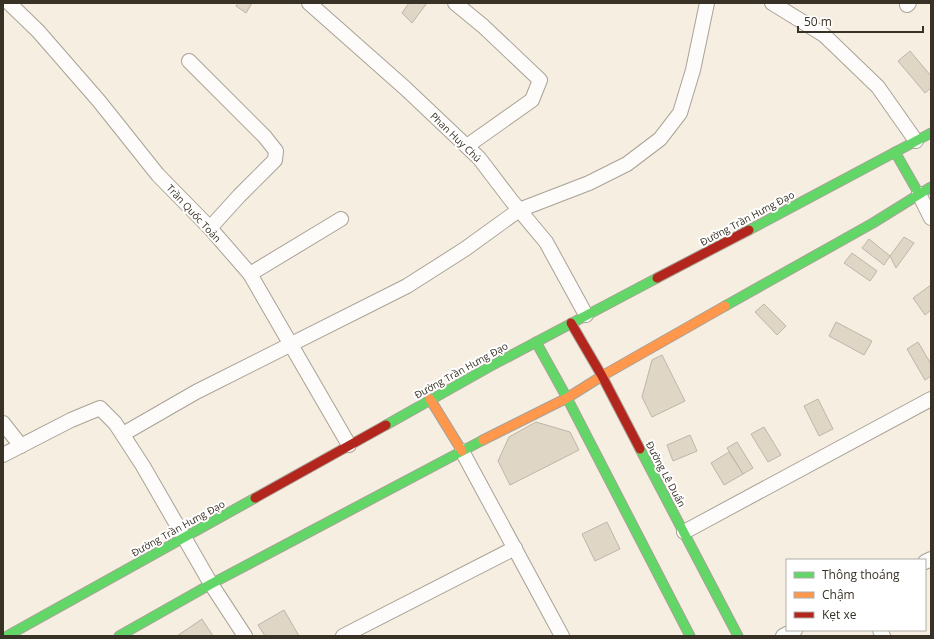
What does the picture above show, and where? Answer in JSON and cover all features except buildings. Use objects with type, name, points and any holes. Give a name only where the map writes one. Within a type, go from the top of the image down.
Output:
[{"type":"main road","name":"Đường Trần Hưng Đạo","points":[[7,636],[430,399],[931,133]]},
{"type":"main road","points":[[119,636],[211,584],[462,451],[567,398],[602,376],[873,223],[925,191],[895,152]]},
{"type":"main road","name":"Đường Lê Duẩn","points":[[571,323],[602,376],[738,636]]},
{"type":"main road","points":[[536,342],[567,398],[690,636]]},
{"type":"main road","points":[[430,399],[462,451]]},
{"type":"street","name":"Trần Quốc Toản","points":[[9,3],[38,31],[94,95],[158,175],[210,228],[250,274],[349,445]]},
{"type":"street","name":"Phan Huy Chú","points":[[309,3],[405,88],[479,158],[546,242],[586,315]]},
{"type":"street","points":[[455,3],[483,26],[540,80],[532,100],[467,146]]},
{"type":"street","points":[[123,434],[196,392],[407,286],[465,249],[519,210],[589,183],[627,164],[660,139],[680,113],[693,70],[707,3]]},
{"type":"street","points":[[772,3],[824,35],[878,87],[916,141]]},
{"type":"street","points":[[189,60],[265,137],[276,151],[274,160],[210,228]]},
{"type":"street","points":[[925,191],[931,218]]},
{"type":"street","points":[[250,274],[341,219]]},
{"type":"street","points":[[684,532],[931,399]]},
{"type":"street","points":[[3,455],[71,420],[100,408],[115,422],[123,434],[143,466],[183,538],[245,636]]},
{"type":"street","points":[[3,423],[21,446]]},
{"type":"street","points":[[462,451],[515,548],[559,635]]},
{"type":"street","points":[[343,636],[515,548]]},
{"type":"street","points":[[783,636],[792,631]]},
{"type":"traffic: fast","points":[[749,230],[931,133]]},
{"type":"traffic: fast","points":[[895,152],[919,194]]},
{"type":"traffic: fast","points":[[725,306],[873,223],[931,187]]},
{"type":"traffic: fast","points":[[386,425],[489,367],[657,278]]},
{"type":"traffic: fast","points":[[536,342],[567,398],[690,636]]},
{"type":"traffic: fast","points":[[119,636],[211,584],[483,440]]},
{"type":"traffic: fast","points":[[640,449],[738,636]]},
{"type":"traffic: fast","points":[[7,636],[255,498]]},
{"type":"traffic: slow","points":[[483,440],[567,398],[602,376],[725,306]]},
{"type":"traffic: slow","points":[[430,399],[462,451]]},
{"type":"traffic: jam","points":[[657,278],[749,230]]},
{"type":"traffic: jam","points":[[571,323],[602,376],[640,449]]},
{"type":"traffic: jam","points":[[255,498],[386,425]]}]
